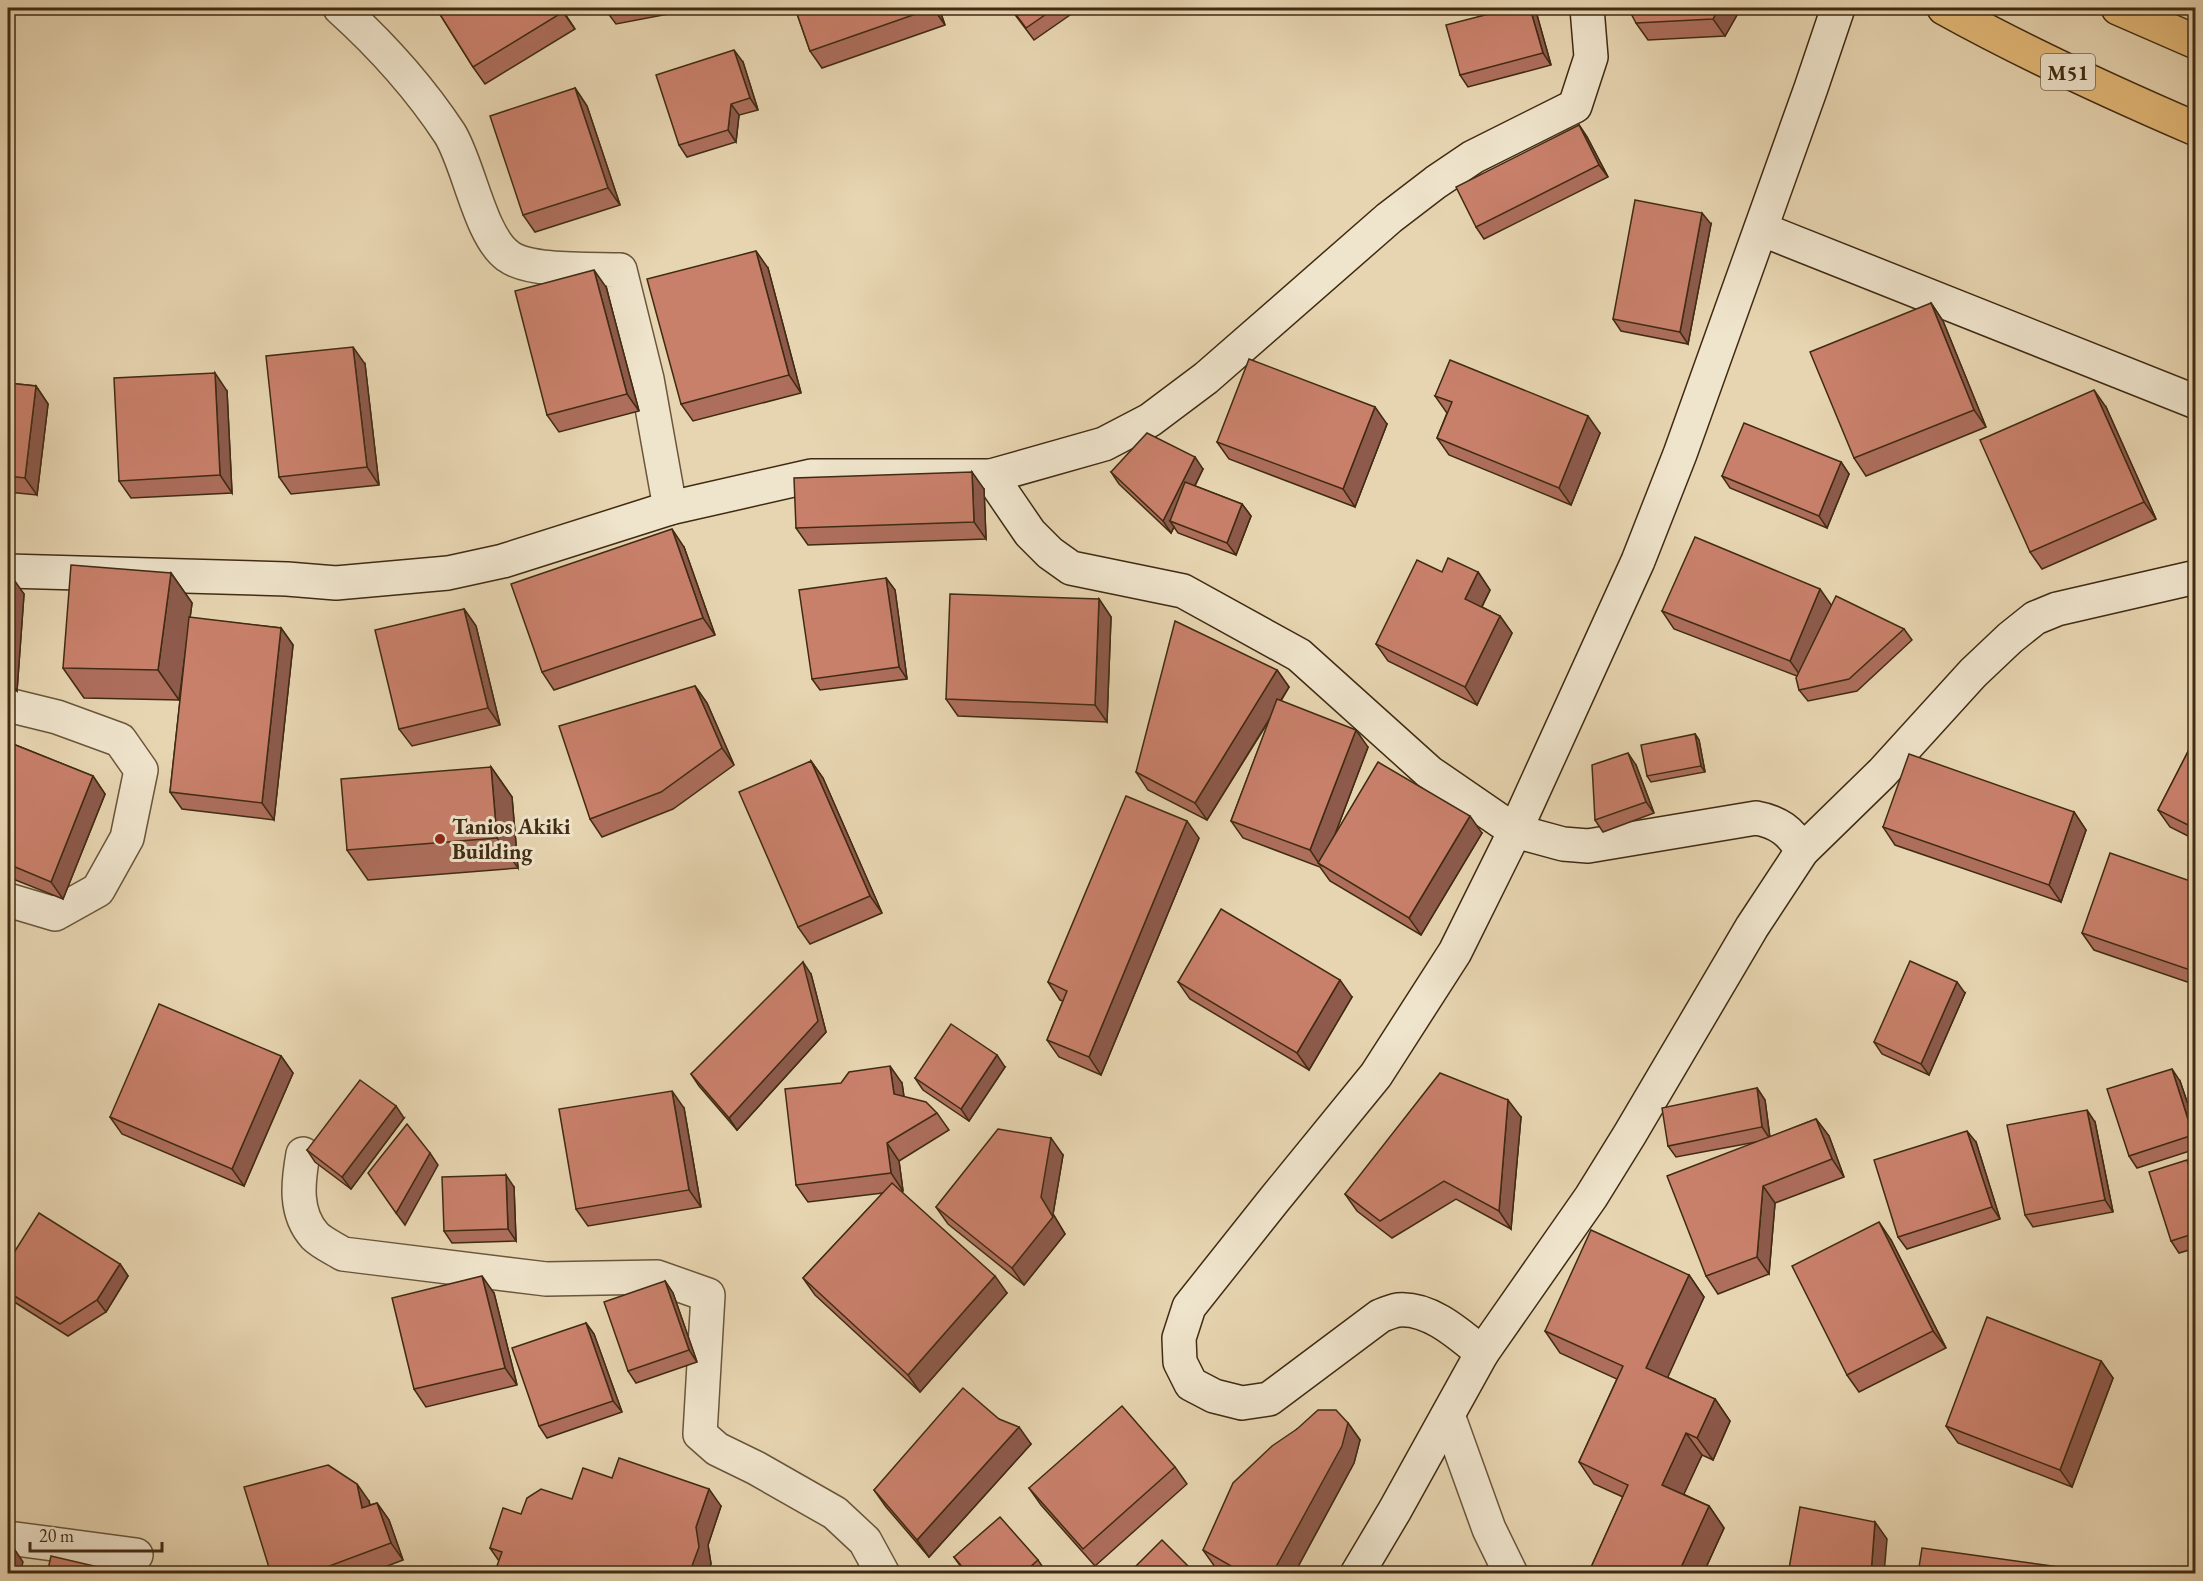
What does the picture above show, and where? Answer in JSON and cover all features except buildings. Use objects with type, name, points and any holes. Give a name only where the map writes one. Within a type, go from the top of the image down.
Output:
[{"type":"highway","name":"M51","points":[[1944,8],[2105,90],[2196,129]]},
{"type":"highway","points":[[2118,8],[2196,42]]},
{"type":"street","points":[[340,8],[372,37],[419,92],[451,136],[493,241],[508,256],[527,266],[620,270],[647,379],[669,508]]},
{"type":"street","points":[[8,571],[287,579],[336,583],[437,574],[503,561],[669,508],[811,476],[991,476],[1104,444],[1150,420],[1206,378],[1389,218],[1436,182],[1473,157],[1575,105],[1591,57],[1587,8]]},
{"type":"street","points":[[1482,1353],[1457,1332],[1420,1312],[1397,1310],[1380,1316],[1269,1399],[1242,1403],[1214,1396],[1191,1384],[1180,1362],[1179,1338],[1190,1307],[1376,1075],[1455,952],[1515,831],[1638,561],[1680,454],[1838,8]]},
{"type":"street","points":[[1761,229],[2196,402]]},
{"type":"street","points":[[991,476],[1030,533],[1050,553],[1071,568],[1183,591],[1299,655],[1429,771],[1515,831],[1563,844],[1588,846],[1756,818],[1770,821],[1784,828],[1802,851]]},
{"type":"street","points":[[1357,1574],[1482,1353],[1591,1197],[1752,927],[1802,851],[1882,773],[1972,673],[2035,618],[2057,609],[2196,577]]},
{"type":"street","points":[[8,705],[57,717],[120,740],[141,770],[127,838],[98,890],[55,914],[8,900]]},
{"type":"street","points":[[303,1154],[297,1185],[301,1213],[315,1236],[343,1254],[546,1279],[657,1277],[708,1295],[699,1434],[717,1449],[756,1468],[835,1513],[865,1541],[883,1574]]},
{"type":"street","points":[[1448,1415],[1489,1529],[1511,1574]]},
{"type":"street","points":[[8,1538],[136,1555]]},
{"type":"place","name":"Tanios Akiki Building","points":[[440,839]]}]
